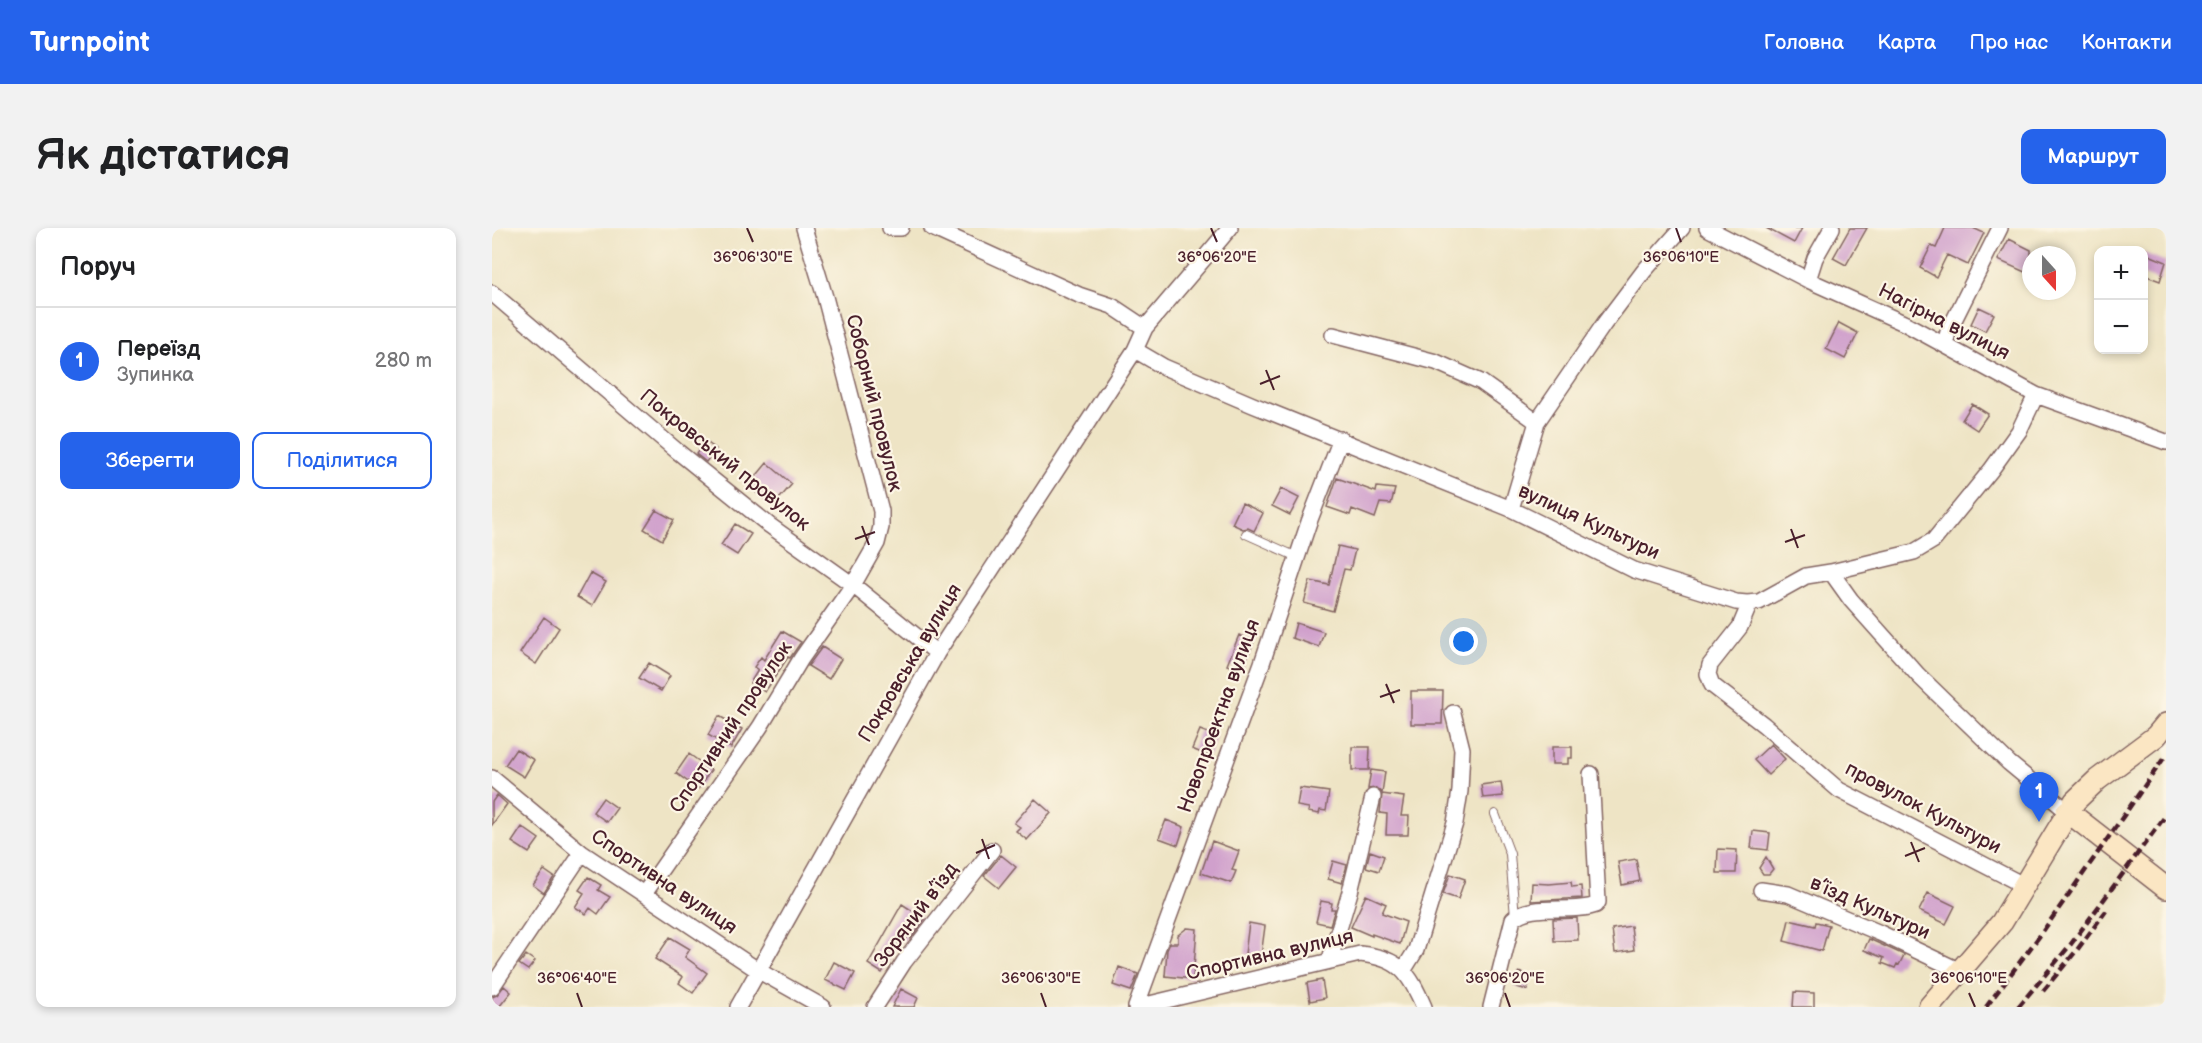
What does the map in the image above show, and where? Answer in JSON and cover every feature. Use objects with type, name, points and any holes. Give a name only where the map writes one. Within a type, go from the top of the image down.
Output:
[{"type":"street","name":"Соборний провулок","points":[[804,228],[825,297],[881,516],[877,543],[853,585]]},
{"type":"street","points":[[890,228],[901,228]]},
{"type":"street","points":[[932,228],[1079,295],[1112,306],[1145,328]]},
{"type":"street","points":[[1135,350],[1145,328],[1230,228]]},
{"type":"street","points":[[1511,509],[1537,422],[1604,324],[1644,271],[1682,228]]},
{"type":"street","name":"Нагірна вулиця","points":[[1707,228],[1808,280],[1906,324],[2036,395],[2166,442]]},
{"type":"street","points":[[1808,280],[1815,258],[1832,228]]},
{"type":"street","points":[[1945,345],[1948,332],[2001,228]]},
{"type":"street","name":"Покровський провулок","points":[[492,293],[677,451],[769,525],[853,585],[937,653]]},
{"type":"street","points":[[1333,335],[1436,362],[1480,382],[1537,422]]},
{"type":"street","name":"вулиця Культури","points":[[1135,350],[1164,367],[1253,405],[1511,509],[1634,570],[1736,602],[1750,603]]},
{"type":"street","name":"Покровська вулиця","points":[[738,1007],[937,653],[1135,350]]},
{"type":"street","points":[[1750,603],[1764,600],[1806,576],[1914,552],[1934,540],[2019,431],[2036,395]]},
{"type":"street","name":"Новопроектна вулиця","points":[[1137,1007],[1341,439]]},
{"type":"street","points":[[1831,572],[1851,600],[1918,675],[2009,764],[2166,888]]},
{"type":"street","name":"Спортивний провулок","points":[[644,894],[680,839],[760,727],[801,659],[853,585]]},
{"type":"street","name":"провулок Культури","points":[[1750,603],[1744,620],[1709,668],[1708,676],[1712,685],[1764,725],[1839,790],[2025,886]]},
{"type":"street","points":[[1403,971],[1416,950],[1455,823],[1460,791],[1462,749],[1453,713]]},
{"type":"street","points":[[1929,1007],[2002,922],[2067,811],[2084,791],[2156,736],[2166,724]]},
{"type":"street","points":[[1491,1007],[1510,927],[1515,917],[1525,912],[1591,907],[1598,902],[1592,774]]},
{"type":"street","name":"Спортивна вулиця","points":[[492,778],[582,853],[759,970],[822,1007]]},
{"type":"street","points":[[1330,959],[1350,892],[1373,797]]},
{"type":"street","name":"Зоряний в’їзд","points":[[875,1007],[904,962],[992,850]]},
{"type":"street","points":[[492,987],[582,853]]},
{"type":"street","name":"в’їзд Культури","points":[[1761,890],[1788,894],[1880,933],[1960,971]]},
{"type":"street","name":"Спортивна вулиця","points":[[1137,1007],[1330,959],[1360,954],[1378,956],[1394,962],[1413,983],[1424,1007]]},
{"type":"lane","points":[[1246,534],[1297,557]]},
{"type":"lane","points":[[1495,814],[1511,857],[1515,917]]},
{"type":"building","points":[[1766,228],[1802,228],[1794,243]]},
{"type":"building","points":[[1850,228],[1867,228],[1846,265],[1833,258]]},
{"type":"building","points":[[1945,228],[1973,228],[1984,233],[1968,265],[1947,255],[1936,277],[1920,268],[1931,246],[1936,248]]},
{"type":"building","points":[[2009,239],[2023,246],[2022,271],[1998,260]]},
{"type":"building","points":[[2148,255],[2166,262],[2160,281],[2148,276]]},
{"type":"building","points":[[1979,307],[1994,314],[1985,331],[1971,324]]},
{"type":"building","points":[[1839,323],[1858,333],[1845,359],[1826,349]]},
{"type":"building","points":[[1972,404],[1988,414],[1977,430],[1962,420]]},
{"type":"building","points":[[705,441],[716,449],[706,462],[696,454]]},
{"type":"building","points":[[767,463],[792,484],[773,506],[748,486]]},
{"type":"building","points":[[1337,478],[1376,492],[1377,487],[1395,489],[1391,504],[1380,503],[1375,518],[1352,509],[1350,515],[1327,507]]},
{"type":"building","points":[[1281,489],[1299,498],[1290,515],[1272,506]]},
{"type":"building","points":[[1242,503],[1263,513],[1254,531],[1232,524]]},
{"type":"building","points":[[656,510],[674,520],[662,540],[644,529]]},
{"type":"building","points":[[735,524],[751,534],[737,555],[721,545]]},
{"type":"building","points":[[1338,546],[1355,550],[1350,570],[1344,569],[1333,611],[1304,603],[1310,581],[1329,585]]},
{"type":"building","points":[[590,573],[606,582],[592,606],[577,597]]},
{"type":"building","points":[[544,617],[559,628],[536,664],[520,653]]},
{"type":"building","points":[[1296,623],[1324,632],[1319,647],[1292,638]]},
{"type":"building","points":[[782,631],[801,642],[765,692],[750,683],[758,670],[754,667],[761,657],[764,660]]},
{"type":"building","points":[[1239,635],[1254,641],[1242,670],[1227,665]]},
{"type":"building","points":[[822,647],[841,659],[829,679],[808,666]]},
{"type":"building","points":[[649,663],[670,676],[661,691],[639,678]]},
{"type":"building","points":[[1411,691],[1443,691],[1442,724],[1411,724]]},
{"type":"building","points":[[719,716],[742,729],[731,748],[708,735]]},
{"type":"building","points":[[1200,730],[1216,736],[1209,756],[1192,749]]},
{"type":"building","points":[[1771,744],[1785,759],[1768,775],[1754,760]]},
{"type":"building","points":[[1352,747],[1370,747],[1369,770],[1352,770]]},
{"type":"building","points":[[1552,747],[1572,747],[1572,758],[1568,758],[1568,764],[1552,764]]},
{"type":"building","points":[[516,749],[534,760],[524,777],[505,765]]},
{"type":"building","points":[[689,754],[711,770],[698,789],[676,773]]},
{"type":"building","points":[[1371,770],[1385,772],[1382,793],[1376,788],[1368,789]]},
{"type":"building","points":[[1501,782],[1503,796],[1483,798],[1481,785]]},
{"type":"building","points":[[1300,788],[1329,792],[1326,811],[1320,810],[1319,814],[1308,812],[1309,808],[1297,806]]},
{"type":"building","points":[[1382,794],[1404,797],[1401,816],[1409,816],[1408,835],[1386,835],[1387,814],[1380,813]]},
{"type":"building","points":[[497,795],[507,804],[492,825],[492,802]]},
{"type":"building","points":[[603,798],[617,808],[607,822],[593,812]]},
{"type":"building","points":[[1035,799],[1051,813],[1027,840],[1016,831],[1020,827],[1014,823]]},
{"type":"building","points":[[1166,820],[1184,827],[1178,845],[1159,838]]},
{"type":"building","points":[[522,827],[539,839],[529,853],[512,842]]},
{"type":"building","points":[[1753,831],[1770,833],[1768,850],[1751,848]]},
{"type":"building","points":[[1212,841],[1239,851],[1232,870],[1236,871],[1231,883],[1201,873]]},
{"type":"building","points":[[1718,849],[1737,850],[1736,873],[1717,873]]},
{"type":"building","points":[[1370,851],[1384,856],[1379,871],[1366,867]]},
{"type":"building","points":[[1001,855],[1016,867],[999,888],[984,876]]},
{"type":"building","points":[[1766,857],[1773,869],[1769,874],[1763,874],[1759,868]]},
{"type":"building","points":[[1636,859],[1640,881],[1622,885],[1618,862]]},
{"type":"building","points":[[1333,861],[1347,865],[1342,883],[1328,879]]},
{"type":"building","points":[[544,870],[554,877],[544,893],[533,885]]},
{"type":"building","points":[[1450,874],[1465,879],[1458,899],[1443,894]]},
{"type":"building","points":[[588,877],[601,885],[598,890],[610,897],[598,914],[590,908],[586,914],[575,907],[584,893],[579,890]]},
{"type":"building","points":[[1571,882],[1572,887],[1581,886],[1582,898],[1531,901],[1532,883]]},
{"type":"building","points":[[1928,893],[1955,906],[1946,924],[1919,911]]},
{"type":"building","points":[[1366,895],[1386,904],[1382,913],[1406,922],[1400,944],[1351,927]]},
{"type":"building","points":[[1321,901],[1332,903],[1331,909],[1335,909],[1330,925],[1316,922]]},
{"type":"building","points":[[902,904],[925,919],[911,938],[908,936],[904,942],[901,940],[882,973],[868,964]]},
{"type":"building","points":[[1577,918],[1578,940],[1554,941],[1553,919]]},
{"type":"building","points":[[1789,920],[1815,926],[1816,922],[1829,925],[1822,951],[1784,941]]},
{"type":"building","points":[[1249,923],[1265,926],[1261,956],[1245,954]]},
{"type":"building","points":[[1631,926],[1634,950],[1615,953],[1612,929]]},
{"type":"building","points":[[1187,928],[1197,929],[1193,979],[1165,976],[1167,950],[1170,943],[1178,943],[1178,935]]},
{"type":"building","points":[[670,937],[690,949],[685,957],[707,973],[693,993],[679,983],[683,977],[655,959]]},
{"type":"building","points":[[1869,939],[1904,955],[1899,965],[1897,964],[1895,968],[1882,963],[1884,958],[1864,950]]},
{"type":"building","points":[[526,955],[535,961],[528,970],[519,964]]},
{"type":"building","points":[[834,962],[855,973],[846,990],[825,980]]},
{"type":"building","points":[[1119,967],[1138,974],[1131,991],[1113,985]]},
{"type":"building","points":[[1519,972],[1531,977],[1527,990],[1514,986]]},
{"type":"building","points":[[1322,980],[1325,998],[1310,1001],[1307,983]]},
{"type":"building","points":[[504,986],[511,992],[499,1007],[492,1007],[492,997],[497,995]]},
{"type":"building","points":[[901,989],[918,998],[914,1007],[892,1007]]},
{"type":"building","points":[[1794,992],[1814,993],[1814,1007],[1793,1007]]},
{"type":"railway","points":[[1986,1007],[2041,934],[2166,755]]},
{"type":"railway","points":[[2018,1007],[2071,944],[2166,815]]},
{"type":"railway","points":[[2043,991],[2106,911]]},
{"type":"place","name":"Переїзд","points":[[2039,822]]}]
